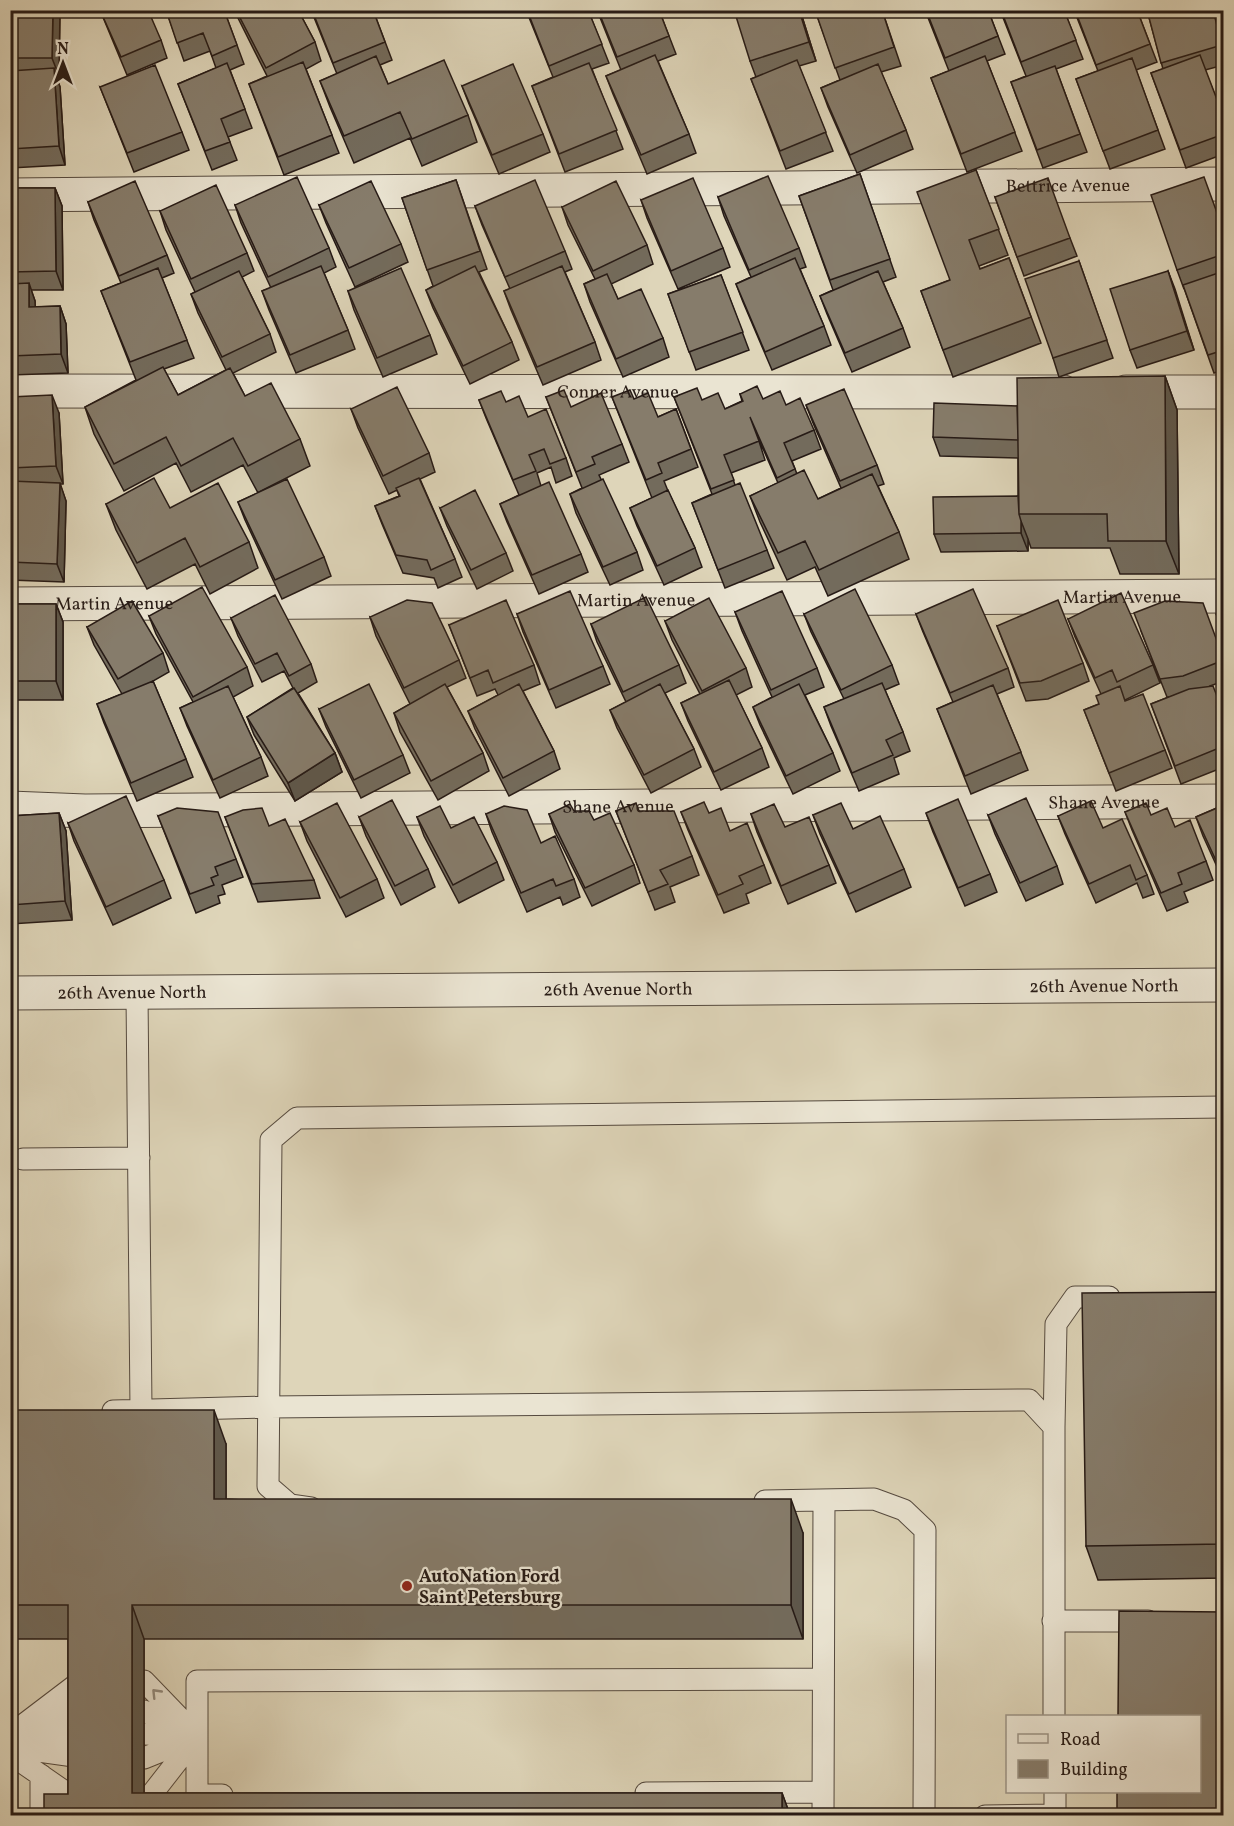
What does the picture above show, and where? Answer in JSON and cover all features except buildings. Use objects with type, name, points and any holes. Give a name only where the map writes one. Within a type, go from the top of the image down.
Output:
[{"type":"street","name":"Bettrice Avenue","points":[[10,195],[1224,184]]},
{"type":"street","name":"Conner Avenue","points":[[10,391],[1224,392]]},
{"type":"street","name":"Martin Avenue","points":[[10,604],[1224,596]]},
{"type":"street","name":"Shane Avenue","points":[[10,808],[85,811],[1224,801]]},
{"type":"street","name":"26th Avenue North","points":[[10,993],[137,994],[1224,985]]},
{"type":"lane","points":[[137,994],[141,1410]]},
{"type":"lane","points":[[331,1509],[290,1505],[268,1486],[271,1140],[297,1118],[1224,1107]]},
{"type":"lane","points":[[23,1159],[139,1158]]},
{"type":"lane","points":[[1054,1715],[1056,1324],[1075,1297],[1132,1296]]},
{"type":"lane","points":[[95,1411],[268,1407],[1029,1400],[1054,1427]]},
{"type":"lane","points":[[742,1502],[874,1499],[904,1510],[925,1530],[924,1815]]},
{"type":"lane","points":[[823,1815],[824,1500]]},
{"type":"lane","points":[[1053,1621],[1167,1620]]},
{"type":"lane","points":[[244,1795],[197,1795],[197,1681],[823,1679]]},
{"type":"lane","points":[[10,1745],[81,1681]]},
{"type":"lane","points":[[144,1681],[197,1736]]},
{"type":"lane","points":[[10,1745],[81,1710]]},
{"type":"lane","points":[[144,1711],[197,1736]]},
{"type":"lane","points":[[10,1745],[81,1734]]},
{"type":"lane","points":[[144,1734],[197,1736]]},
{"type":"lane","points":[[144,1758],[197,1736]]},
{"type":"lane","points":[[144,1794],[197,1736]]},
{"type":"lane","points":[[10,1745],[81,1757]]},
{"type":"lane","points":[[10,1745],[81,1793],[41,1775],[10,1745]]},
{"type":"lane","points":[[41,1775],[41,1815]]},
{"type":"lane","points":[[622,1793],[823,1792]]},
{"type":"lane","points":[[985,1815],[1055,1815],[1055,1793]]},
{"type":"place","name":"AutoNation Ford Saint Petersburg","points":[[407,1586]]}]
